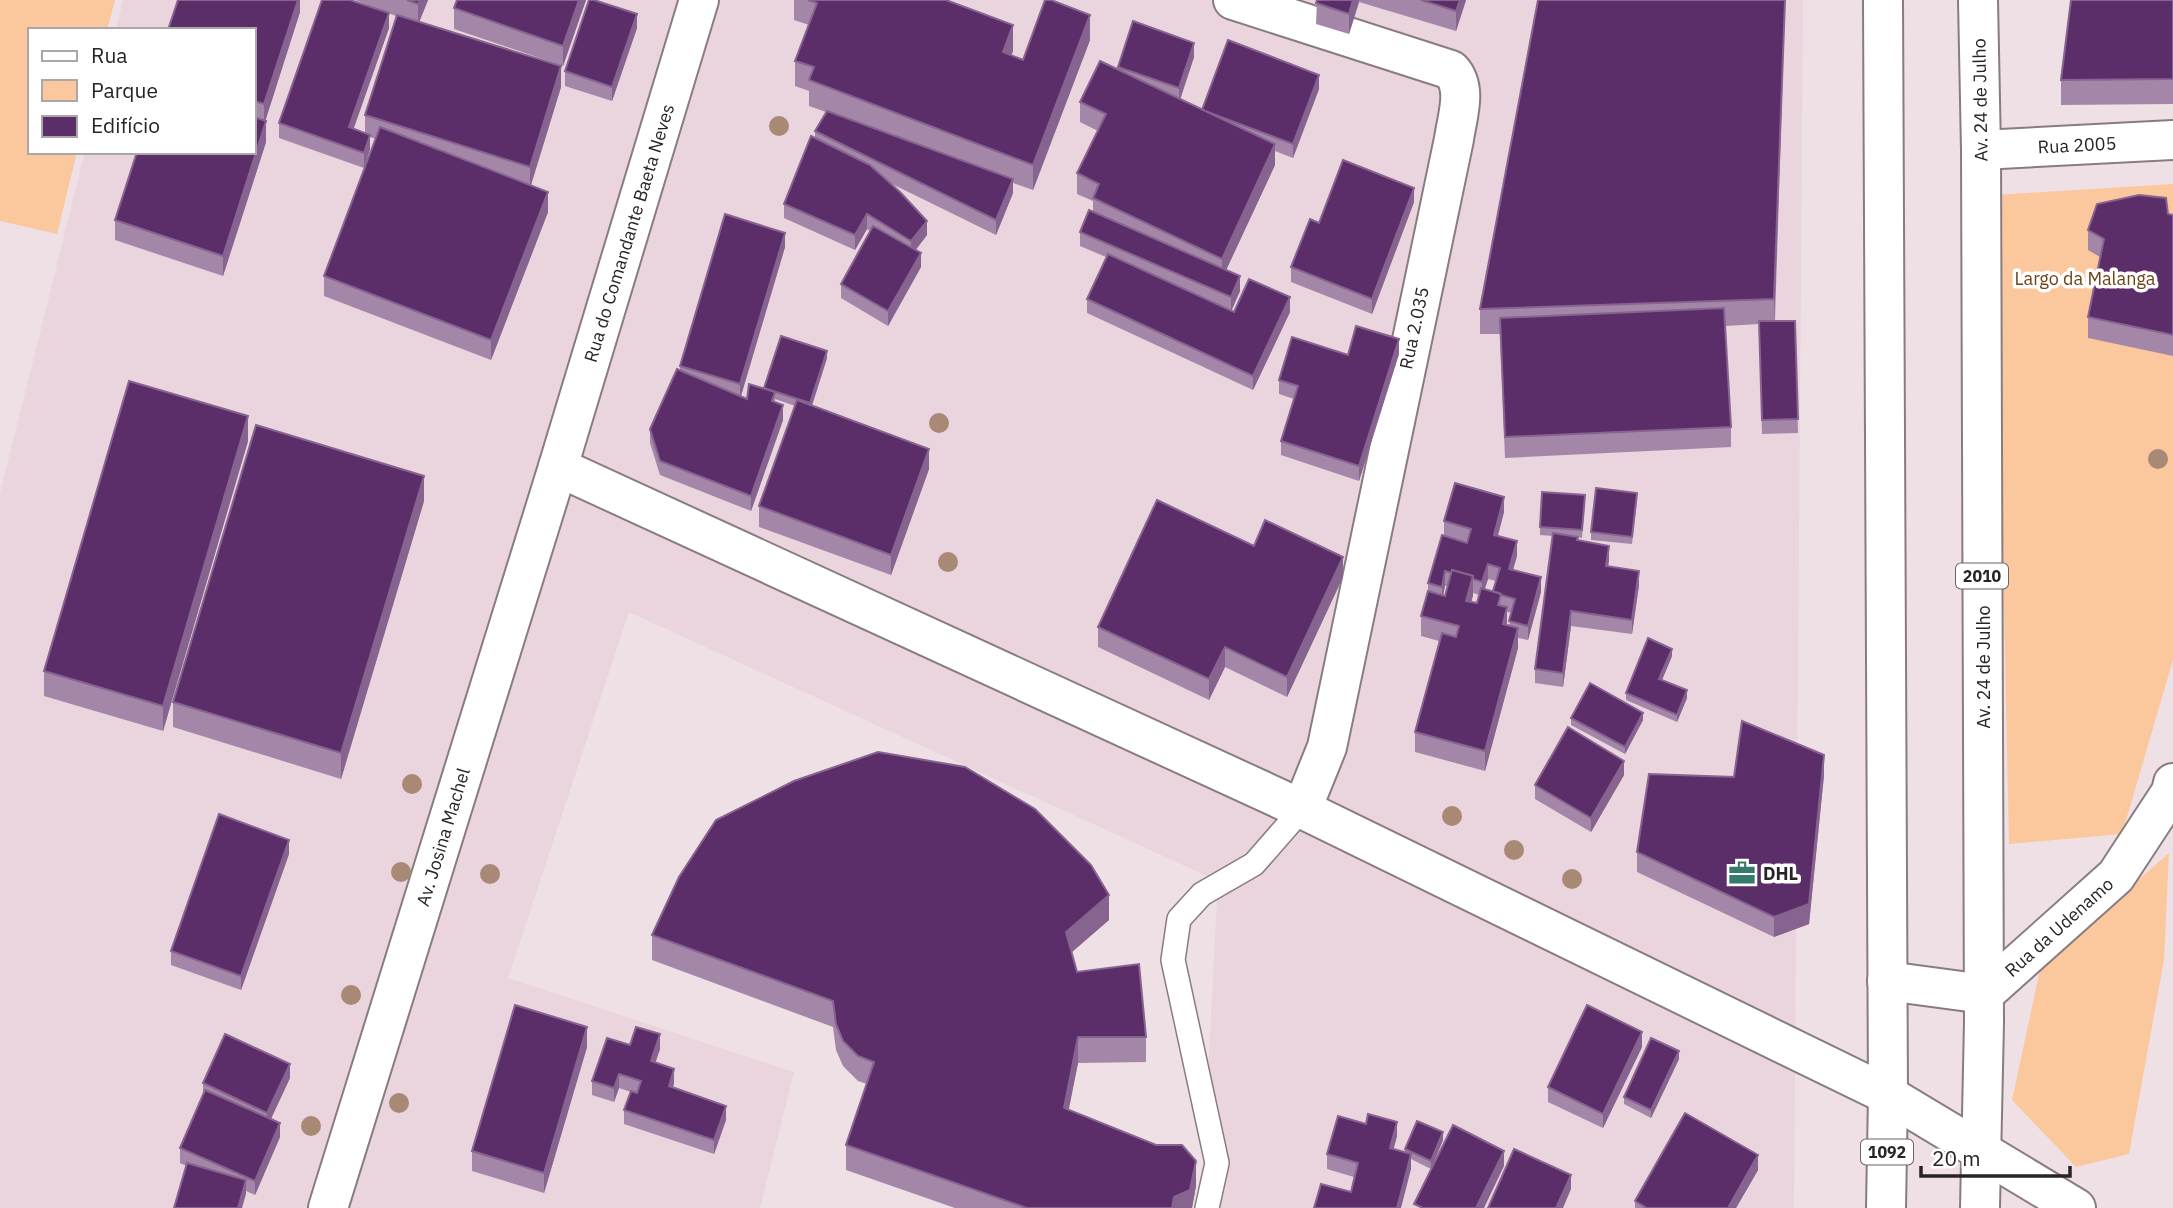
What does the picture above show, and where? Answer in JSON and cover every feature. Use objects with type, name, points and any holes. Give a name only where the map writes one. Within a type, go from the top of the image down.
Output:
[{"type":"street","name":"Rua do Comandante Baeta Neves","points":[[558,467],[699,0]]},
{"type":"street","name":"Rua 2.035","points":[[1233,0],[1451,70],[1458,77],[1461,88],[1454,139],[1327,747],[1302,808]]},
{"type":"street","points":[[1883,0],[1888,1095]]},
{"type":"street","name":"Av. 24 de Julho","points":[[1978,0],[1984,994],[1980,1208]]},
{"type":"street","name":"Rua 2005","points":[[1981,150],[2173,140]]},
{"type":"street","points":[[558,467],[1302,808],[1888,1095],[2076,1208]]},
{"type":"street","name":"Av. Josina Machel","points":[[328,1208],[558,467]]},
{"type":"street","name":"Rua da Udenamo","points":[[1984,994],[2116,876],[2171,792],[2173,783]]},
{"type":"street","points":[[1887,981],[1984,994]]},
{"type":"street","name":"1092","points":[[1886,1208],[1888,1095]]},
{"type":"lane","points":[[1208,1208],[1217,1163],[1173,960],[1179,919],[1202,894],[1254,864],[1302,808]]},
{"type":"shaded area","points":[[123,0],[1803,0],[1794,1208],[1201,1208],[1218,881],[629,612],[508,978],[794,1072],[760,1208],[0,1208],[0,493],[85,154],[256,154],[256,28],[116,28]]},
{"type":"green space","points":[[0,0],[115,0],[108,28],[28,28],[28,154],[77,154],[57,234],[0,221]]},
{"type":"green space","name":"Largo da Malanga","points":[[2173,184],[2173,660],[2122,834],[2009,844],[1995,195]]},
{"type":"green space","points":[[2169,853],[2164,960],[2129,1154],[2076,1167],[2012,1100],[2041,965]]},
{"type":"building","points":[[178,0],[298,0],[264,104],[256,102],[256,28],[169,28]]},
{"type":"building","points":[[322,0],[350,0],[389,13],[349,127],[370,135],[364,153],[279,123]]},
{"type":"building","points":[[457,0],[579,0],[563,46],[454,8]]},
{"type":"building","points":[[589,0],[637,14],[612,87],[565,71]]},
{"type":"building","points":[[808,0],[946,0],[1013,25],[1003,52],[1023,60],[1045,0],[1090,15],[1033,165],[809,80],[814,67],[795,61],[817,3]]},
{"type":"building","points":[[1317,0],[1353,0],[1349,14],[1316,3]]},
{"type":"building","points":[[1421,0],[1460,0],[1456,11]]},
{"type":"building","points":[[1538,0],[1785,0],[1774,299],[1480,309]]},
{"type":"building","points":[[2071,0],[2173,0],[2173,79],[2061,80]]},
{"type":"building","points":[[397,15],[561,66],[530,167],[365,115]]},
{"type":"building","points":[[1133,21],[1194,43],[1179,88],[1118,67]]},
{"type":"building","points":[[1228,40],[1319,75],[1293,144],[1202,110]]},
{"type":"building","points":[[1100,61],[1275,144],[1222,259],[1093,198],[1099,184],[1077,173],[1106,114],[1080,102]]},
{"type":"building","points":[[827,111],[1013,179],[996,220],[815,131]]},
{"type":"building","points":[[256,118],[266,121],[256,152]]},
{"type":"building","points":[[380,127],[548,192],[491,340],[324,276]]},
{"type":"building","points":[[811,136],[870,165],[900,192],[927,221],[911,241],[867,214],[855,235],[784,204]]},
{"type":"building","points":[[136,154],[255,154],[223,256],[115,220]]},
{"type":"building","points":[[1343,160],[1414,188],[1372,299],[1291,267],[1310,219],[1319,223]]},
{"type":"building","points":[[2139,195],[2166,198],[2168,214],[2173,215],[2173,335],[2088,317],[2104,239],[2088,230],[2097,204]]},
{"type":"building","points":[[1089,210],[1240,276],[1231,297],[1080,232]]},
{"type":"building","points":[[725,214],[785,233],[740,384],[680,366]]},
{"type":"building","points":[[873,226],[921,253],[888,311],[841,284]]},
{"type":"building","points":[[1108,254],[1234,312],[1249,279],[1290,297],[1253,376],[1087,299]]},
{"type":"building","points":[[1724,308],[1731,427],[1505,437],[1500,318]]},
{"type":"building","points":[[1759,321],[1795,321],[1798,419],[1762,420]]},
{"type":"building","points":[[1356,326],[1399,339],[1359,466],[1281,441],[1298,386],[1279,380],[1292,337],[1348,355]]},
{"type":"building","points":[[781,336],[827,351],[810,403],[764,388]]},
{"type":"building","points":[[677,369],[747,399],[749,384],[775,392],[772,401],[783,405],[751,496],[660,461],[650,429]]},
{"type":"building","points":[[129,381],[248,416],[163,706],[44,671]]},
{"type":"building","points":[[797,400],[929,449],[891,555],[759,506]]},
{"type":"building","points":[[256,425],[424,476],[341,753],[173,702]]},
{"type":"building","points":[[1455,483],[1504,497],[1494,535],[1517,541],[1509,569],[1541,577],[1528,626],[1509,621],[1515,599],[1493,591],[1500,568],[1488,564],[1482,582],[1473,579],[1473,576],[1452,570],[1452,573],[1445,571],[1442,587],[1428,583],[1442,535],[1467,543],[1471,529],[1444,521]]},
{"type":"building","points":[[1596,488],[1637,493],[1632,537],[1591,532]]},
{"type":"building","points":[[1542,492],[1585,495],[1582,530],[1540,527]]},
{"type":"building","points":[[1157,500],[1254,546],[1265,520],[1343,557],[1287,677],[1225,647],[1209,679],[1098,627]]},
{"type":"building","points":[[1553,533],[1609,546],[1606,566],[1639,571],[1632,620],[1571,611],[1563,673],[1535,669]]},
{"type":"building","points":[[1452,570],[1473,576],[1466,601],[1477,603],[1481,588],[1501,594],[1498,605],[1507,607],[1503,624],[1518,628],[1485,751],[1415,732],[1442,633],[1456,637],[1459,626],[1421,616],[1428,591],[1445,596]]},
{"type":"building","points":[[1648,638],[1672,649],[1659,679],[1687,690],[1677,715],[1626,693]]},
{"type":"building","points":[[1590,683],[1643,713],[1625,747],[1571,718]]},
{"type":"building","points":[[1742,721],[1824,755],[1809,904],[1774,917],[1637,852],[1649,774],[1734,777]]},
{"type":"building","points":[[1568,727],[1624,761],[1591,818],[1535,785]]},
{"type":"building","points":[[878,752],[965,767],[1035,809],[1091,865],[1109,895],[1066,932],[1077,972],[1139,964],[1146,1037],[1078,1037],[1064,1108],[1156,1145],[1182,1145],[1196,1161],[1190,1190],[1174,1197],[1172,1208],[1027,1208],[846,1145],[874,1062],[858,1056],[843,1041],[836,1024],[833,1001],[652,935],[679,877],[716,820],[794,781]]},
{"type":"building","points":[[219,814],[289,840],[241,976],[171,951]]},
{"type":"building","points":[[515,1005],[587,1027],[544,1173],[472,1151]]},
{"type":"building","points":[[1587,1005],[1642,1032],[1603,1114],[1548,1087]]},
{"type":"building","points":[[636,1027],[660,1034],[651,1061],[674,1069],[669,1086],[726,1106],[714,1140],[624,1110],[631,1091],[637,1093],[641,1081],[619,1074],[614,1088],[592,1081],[607,1038],[630,1045]]},
{"type":"building","points":[[225,1034],[290,1064],[267,1113],[203,1083]]},
{"type":"building","points":[[1651,1038],[1679,1051],[1651,1110],[1624,1097]]},
{"type":"building","points":[[205,1090],[280,1123],[255,1181],[180,1148]]},
{"type":"building","points":[[1685,1113],[1758,1155],[1728,1208],[1647,1208],[1635,1201]]},
{"type":"building","points":[[1368,1114],[1397,1122],[1390,1148],[1411,1154],[1397,1208],[1314,1208],[1321,1184],[1351,1192],[1358,1163],[1327,1154],[1338,1116],[1366,1124]]},
{"type":"building","points":[[1417,1121],[1443,1132],[1431,1161],[1405,1149]]},
{"type":"building","points":[[1453,1125],[1504,1151],[1476,1208],[1423,1208],[1414,1204]]},
{"type":"building","points":[[1514,1149],[1571,1175],[1556,1208],[1488,1208]]},
{"type":"building","points":[[187,1163],[246,1180],[238,1208],[174,1208]]},
{"type":"place","name":"DHL","points":[[1742,873]]}]
